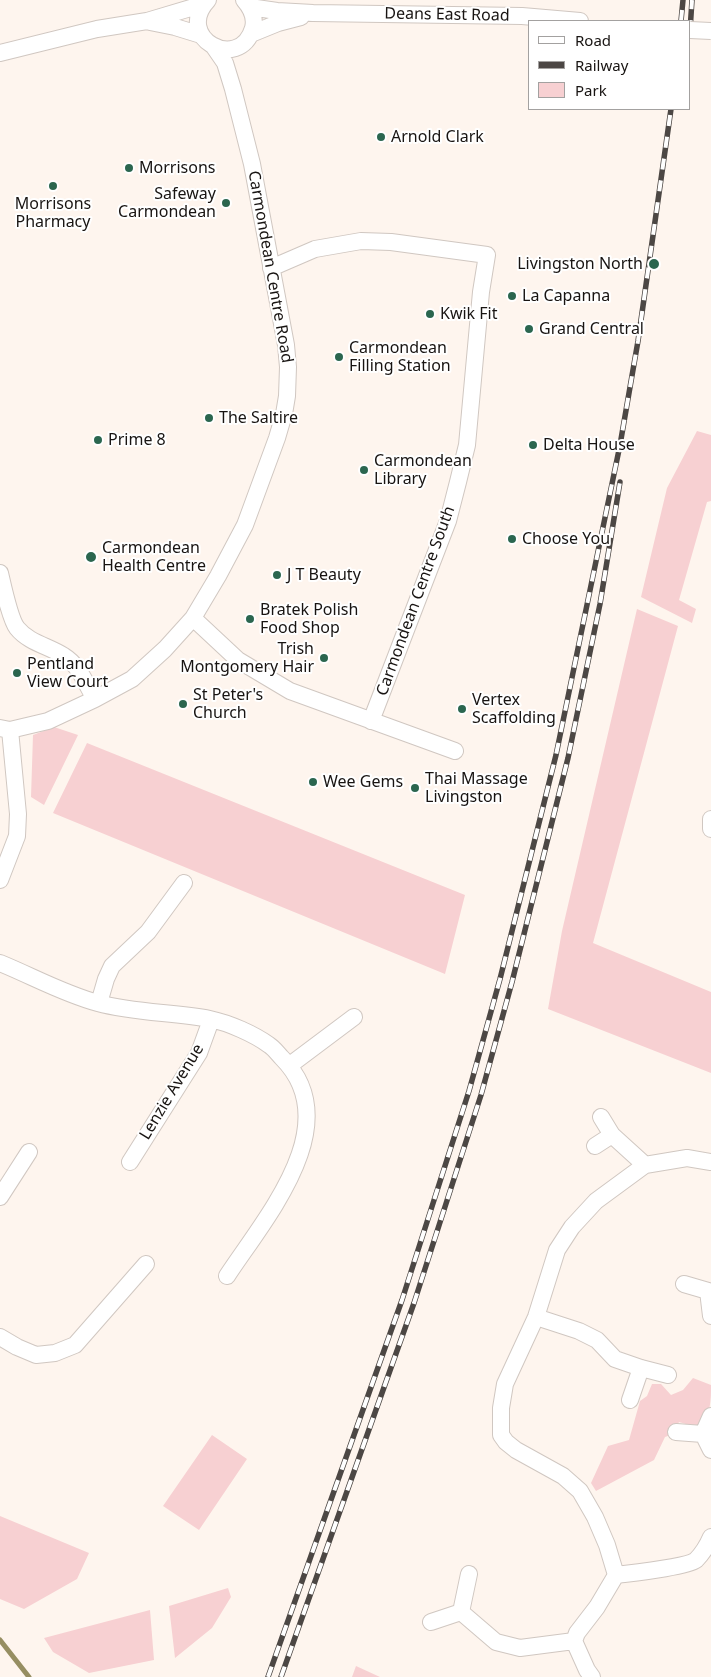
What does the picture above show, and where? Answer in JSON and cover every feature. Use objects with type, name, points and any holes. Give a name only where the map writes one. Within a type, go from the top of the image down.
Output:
[{"type":"street","points":[[147,21],[201,35],[198,19],[200,11],[206,2]]},
{"type":"street","points":[[0,52],[97,29],[147,21],[206,2]]},
{"type":"street","name":"Carmondean Centre Road","points":[[234,89],[237,60],[254,25],[254,16],[247,3]]},
{"type":"street","name":"Deans East Road","points":[[247,3],[278,11],[313,13],[522,16],[568,20]]},
{"type":"street","name":"Deans East Road","points":[[214,47],[232,49],[278,23],[313,13]]},
{"type":"street","points":[[691,30],[711,31]]},
{"type":"street","name":"Carmondean Centre Road","points":[[5,729],[48,721],[132,679],[165,649],[193,618],[245,525],[284,414],[288,367],[286,345],[252,164],[234,89],[225,63],[214,47],[201,35]]},
{"type":"street","name":"Carmondean Centre South","points":[[271,268],[315,249],[362,242],[391,242],[487,255],[480,292],[467,445],[448,522],[371,721]]},
{"type":"street","points":[[0,573],[16,628],[33,641],[70,660],[79,670],[95,699]]},
{"type":"street","points":[[193,618],[238,660],[290,691],[455,750]]},
{"type":"street","points":[[0,880],[17,836],[18,814],[5,729]]},
{"type":"street","points":[[711,819],[711,829]]},
{"type":"street","points":[[99,1004],[112,966],[148,932],[184,883]]},
{"type":"street","name":"Lenzie Avenue","points":[[0,963],[71,995],[99,1004],[211,1020],[235,1027],[269,1045],[290,1065],[303,1090],[307,1108],[307,1132],[300,1156],[276,1204],[227,1276]]},
{"type":"street","points":[[290,1065],[354,1017]]},
{"type":"street","name":"Lenzie Avenue","points":[[130,1162],[199,1053],[211,1020]]},
{"type":"street","points":[[600,1117],[612,1135],[645,1165]]},
{"type":"street","points":[[595,1146],[612,1135]]},
{"type":"street","points":[[0,1198],[29,1152]]},
{"type":"street","points":[[592,1677],[574,1641],[577,1633],[597,1607],[616,1575],[607,1546],[595,1518],[580,1491],[563,1476],[516,1450],[501,1435],[501,1408],[505,1384],[536,1317],[557,1250],[572,1227],[596,1201],[645,1165],[687,1158],[711,1162]]},
{"type":"street","points":[[1,1339],[36,1355],[55,1353],[75,1345],[146,1264]]},
{"type":"street","points":[[684,1284],[710,1289],[711,1316]]},
{"type":"street","points":[[536,1317],[579,1331],[597,1340],[615,1358],[641,1368],[668,1375]]},
{"type":"street","points":[[630,1400],[641,1368]]},
{"type":"street","points":[[703,1434],[711,1416]]},
{"type":"street","points":[[676,1432],[703,1434]]},
{"type":"street","points":[[703,1434],[711,1450]]},
{"type":"street","points":[[616,1575],[678,1565],[695,1560],[708,1544],[711,1537]]},
{"type":"street","points":[[460,1612],[469,1574]]},
{"type":"street","points":[[460,1612],[496,1642],[520,1648],[574,1641]]},
{"type":"street","points":[[431,1622],[460,1612]]},
{"type":"green space","points":[[697,431],[711,435],[711,501],[707,502],[679,600],[696,609],[692,623],[641,597],[667,488]]},
{"type":"green space","points":[[637,609],[678,626],[593,943],[711,992],[711,1073],[548,1009],[562,931]]},
{"type":"green space","points":[[54,727],[78,735],[44,805],[31,797],[33,735]]},
{"type":"green space","points":[[87,743],[465,895],[445,974],[53,813]]},
{"type":"green space","points":[[693,1378],[711,1385],[709,1409],[701,1424],[696,1427],[679,1422],[673,1434],[665,1437],[654,1460],[596,1491],[591,1483],[608,1446],[629,1440],[640,1401],[647,1396],[652,1384],[661,1384],[671,1395],[683,1390]]},
{"type":"green space","points":[[212,1435],[247,1459],[199,1530],[163,1506]]},
{"type":"green space","points":[[0,1516],[89,1553],[77,1579],[24,1609],[0,1599]]},
{"type":"green space","points":[[228,1588],[231,1597],[212,1628],[175,1658],[169,1606]]},
{"type":"green space","points":[[150,1610],[154,1660],[89,1673],[53,1652],[44,1638]]},
{"type":"green space","points":[[356,1666],[380,1677],[352,1677]]},
{"type":"waterway","points":[[0,1640],[29,1677]]},
{"type":"railway","points":[[681,20],[683,0]]},
{"type":"railway","points":[[691,20],[692,0]]},
{"type":"railway","points":[[268,1677],[402,1300],[469,1091],[500,979],[556,755],[620,445],[638,341],[671,110]]},
{"type":"railway","points":[[281,1677],[414,1303],[481,1095],[512,982],[568,758],[600,604],[620,482]]},
{"type":"place","name":"Arnold Clark","points":[[381,137]]},
{"type":"place","name":"Morrisons","points":[[129,168]]},
{"type":"place","name":"Morrisons Pharmacy","points":[[53,186]]},
{"type":"place","name":"Safeway Carmondean","points":[[226,203]]},
{"type":"place","name":"Livingston North","points":[[654,264]]},
{"type":"place","name":"La Capanna","points":[[512,296]]},
{"type":"place","name":"Kwik Fit","points":[[430,314]]},
{"type":"place","name":"Grand Central","points":[[529,329]]},
{"type":"place","name":"Carmondean Filling Station","points":[[339,357]]},
{"type":"place","name":"The Saltire","points":[[209,418]]},
{"type":"place","name":"Prime 8","points":[[98,440]]},
{"type":"place","name":"Delta House","points":[[533,445]]},
{"type":"place","name":"Carmondean Library","points":[[364,470]]},
{"type":"place","name":"Choose You","points":[[512,539]]},
{"type":"place","name":"Carmondean Health Centre","points":[[91,557]]},
{"type":"place","name":"J T Beauty","points":[[277,575]]},
{"type":"place","name":"Bratek Polish Food Shop","points":[[250,619]]},
{"type":"place","name":"Trish Montgomery Hair","points":[[324,658]]},
{"type":"place","name":"Pentland View Court","points":[[17,673]]},
{"type":"place","name":"St Peter's Church","points":[[183,704]]},
{"type":"place","name":"Vertex Scaffolding","points":[[462,709]]},
{"type":"place","name":"Wee Gems","points":[[313,782]]},
{"type":"place","name":"Thai Massage Livingston","points":[[415,788]]}]
